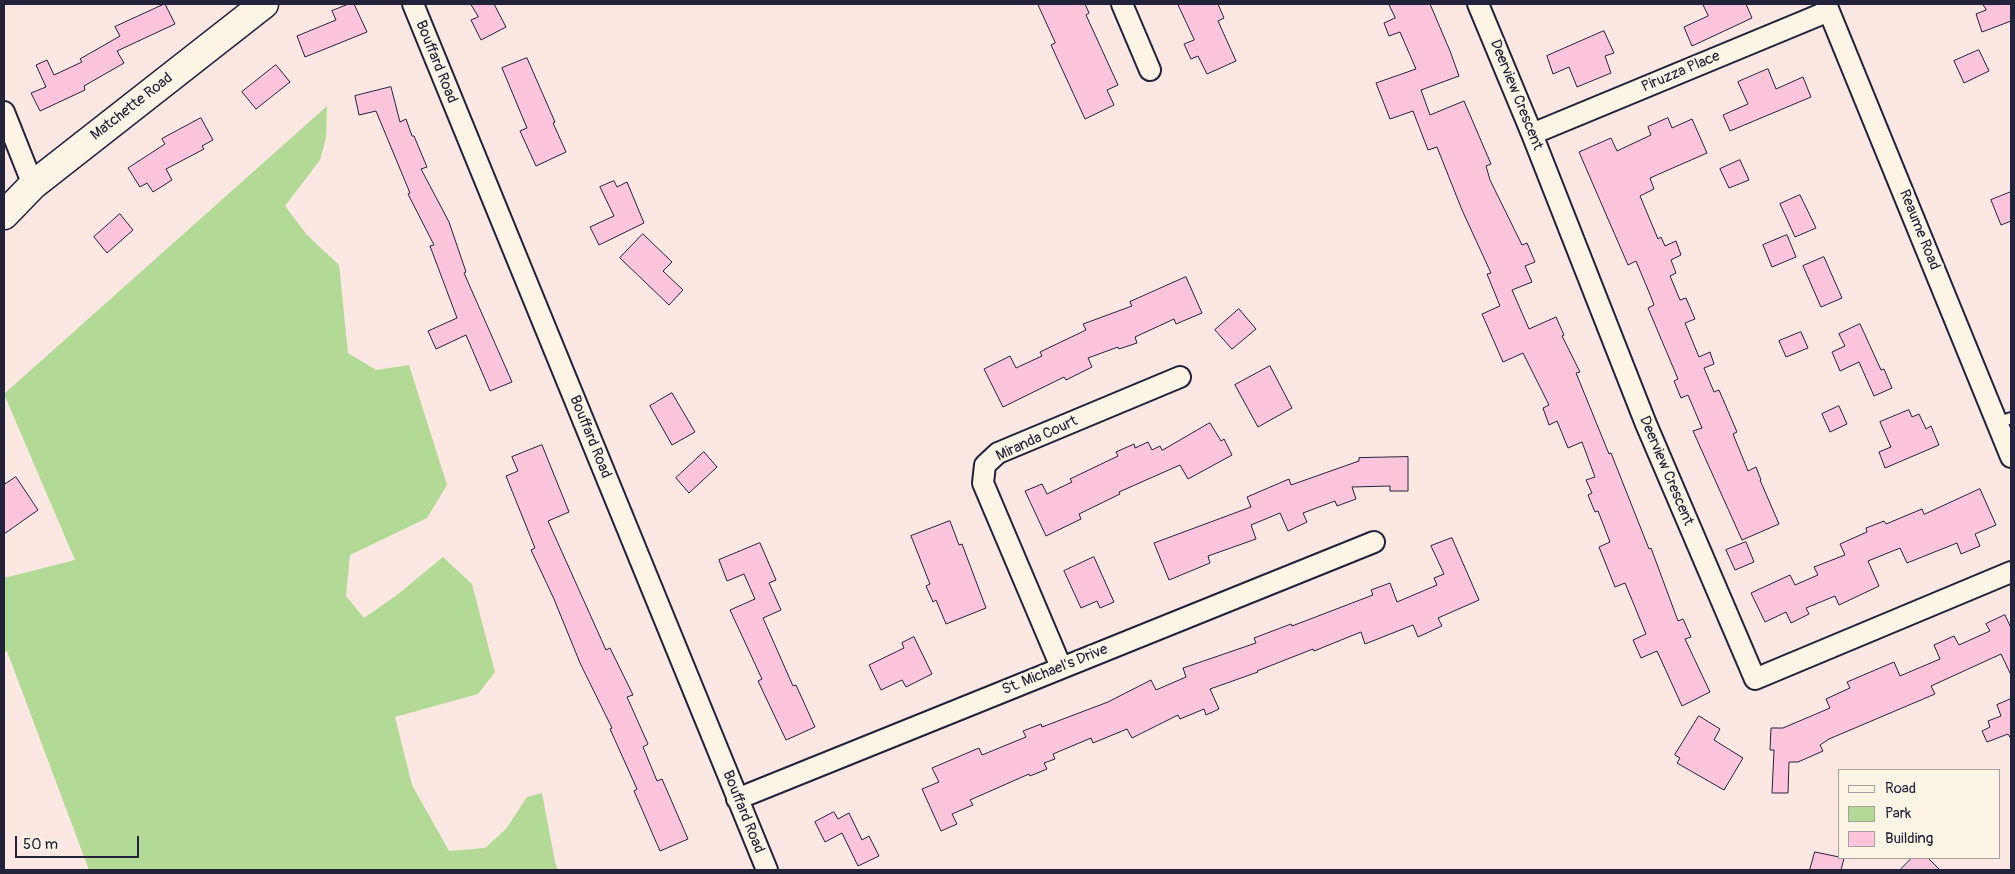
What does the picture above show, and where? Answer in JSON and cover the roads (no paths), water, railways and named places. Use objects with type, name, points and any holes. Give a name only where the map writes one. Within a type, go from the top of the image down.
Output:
[{"type":"street","name":"Matchette Road","points":[[4,215],[33,185],[264,4]]},
{"type":"street","name":"Bouffard Road","points":[[413,4],[767,870]]},
{"type":"street","points":[[1122,4],[1150,70]]},
{"type":"street","name":"Deerview Crescent","points":[[1478,4],[1532,134],[1646,424],[1755,679],[2011,572]]},
{"type":"street","name":"Piruzza Place","points":[[1532,134],[1828,7]]},
{"type":"street","name":"Reaume Road","points":[[1828,7],[2004,421],[2011,457]]},
{"type":"street","points":[[4,112],[33,185]]},
{"type":"street","name":"Miranda Court","points":[[1061,667],[983,483],[985,465],[998,453],[1180,377]]},
{"type":"street","name":"St. Michael's Drive","points":[[738,799],[1374,542]]}]
